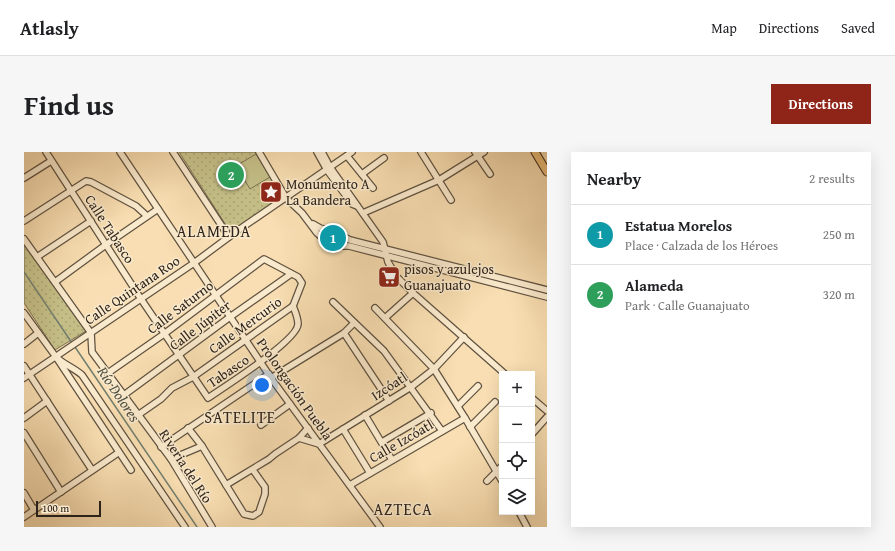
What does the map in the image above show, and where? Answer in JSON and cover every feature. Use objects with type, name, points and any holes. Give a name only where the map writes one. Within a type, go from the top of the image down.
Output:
[{"type":"main road","points":[[535,152],[547,172]]},
{"type":"street","name":"Calle Tabasco","points":[[46,152],[192,377],[208,398]]},
{"type":"street","points":[[121,154],[128,152]]},
{"type":"street","points":[[173,152],[229,237]]},
{"type":"street","points":[[259,152],[286,198],[302,213],[317,233],[328,244],[385,252],[547,290]]},
{"type":"street","points":[[318,152],[352,204],[357,206],[383,242],[392,270],[413,293],[502,371]]},
{"type":"street","points":[[322,152],[329,169]]},
{"type":"street","points":[[421,152],[451,200]]},
{"type":"street","points":[[363,214],[439,180],[476,154],[484,152]]},
{"type":"street","name":"Prolongación Puebla","points":[[121,154],[245,340],[380,527]]},
{"type":"street","points":[[349,154],[373,188]]},
{"type":"street","name":"Calle Quintana Roo","points":[[24,378],[194,263],[349,154]]},
{"type":"street","points":[[476,154],[490,174]]},
{"type":"street","points":[[362,174],[384,158]]},
{"type":"street","points":[[24,178],[51,161]]},
{"type":"street","points":[[24,221],[86,181],[136,206],[147,216]]},
{"type":"street","points":[[55,282],[158,209]]},
{"type":"street","points":[[37,257],[91,221]]},
{"type":"street","points":[[311,223],[350,240],[385,252],[547,297]]},
{"type":"street","points":[[326,241],[325,237],[328,233],[332,232]]},
{"type":"street","points":[[334,246],[340,239],[339,235]]},
{"type":"street","points":[[24,239],[91,333]]},
{"type":"street","name":"Calle Saturno","points":[[108,374],[264,259],[291,274]]},
{"type":"street","name":"Calle Mercurio","points":[[138,415],[161,399],[172,388],[192,377],[293,306],[302,284],[298,277],[291,274]]},
{"type":"street","name":"Calle Júpiter","points":[[124,395],[291,274]]},
{"type":"street","points":[[385,318],[413,293]]},
{"type":"street","points":[[333,302],[384,350],[431,413],[442,431]]},
{"type":"street","name":"Tabasco","points":[[208,398],[261,363],[295,331],[298,324],[293,306]]},
{"type":"street","points":[[375,308],[434,369],[458,406],[501,479]]},
{"type":"street","points":[[25,316],[56,357],[131,470]]},
{"type":"street","points":[[161,447],[270,376],[344,333],[354,323]]},
{"type":"street","points":[[24,344],[38,333]]},
{"type":"street","name":"Riveria del Río","points":[[91,333],[92,352],[171,459],[212,527]]},
{"type":"street","points":[[344,333],[389,401]]},
{"type":"street","name":"Izcóatl","points":[[319,444],[412,387],[434,369],[464,337]]},
{"type":"street","points":[[56,357],[59,361],[74,368],[82,375],[185,527]]},
{"type":"street","points":[[24,366],[92,470]]},
{"type":"street","points":[[458,406],[478,386]]},
{"type":"street","points":[[24,418],[47,401]]},
{"type":"street","points":[[535,401],[547,411]]},
{"type":"street","points":[[470,427],[495,402]]},
{"type":"street","points":[[261,424],[290,404]]},
{"type":"street","points":[[382,442],[431,413]]},
{"type":"street","points":[[365,415],[392,460]]},
{"type":"street","name":"Calle Izcóatl","points":[[350,485],[465,418]]},
{"type":"street","points":[[535,431],[547,418]]},
{"type":"street","points":[[188,428],[202,446],[244,514],[253,516],[259,512],[265,494],[264,487],[252,470]]},
{"type":"street","points":[[226,485],[252,470],[299,438],[308,428]]},
{"type":"street","points":[[343,429],[370,473]]},
{"type":"street","points":[[24,433],[61,492]]},
{"type":"street","points":[[299,438],[319,444]]},
{"type":"street","points":[[171,459],[202,446]]},
{"type":"street","points":[[24,517],[118,452]]},
{"type":"street","points":[[487,481],[497,471]]},
{"type":"street","points":[[24,494],[34,510]]},
{"type":"street","points":[[521,515],[527,527]]},
{"type":"shaded area","name":"ALAMEDA","points":[[179,152],[256,152],[284,197],[231,233]]},
{"type":"shaded area","points":[[256,154],[270,177],[250,189],[236,166]]},
{"type":"shaded area","points":[[24,244],[86,331],[55,350],[24,303]]},
{"type":"waterway","name":"Río Dolores","points":[[24,272],[72,343]]},
{"type":"waterway","name":"Río Dolores","points":[[75,347],[197,527]]},
{"type":"place","name":"Alameda","points":[[231,175]]},
{"type":"place","name":"Monumento A La Bandera","points":[[271,192]]},
{"type":"place","name":"Estatua Morelos","points":[[333,238]]},
{"type":"place","name":"pisos y azulejos Guanajuato","points":[[389,277]]},
{"type":"district","name":"ALAMEDA","points":[[214,231]]},
{"type":"district","name":"SATELITE","points":[[240,417]]},
{"type":"district","name":"AZTECA","points":[[403,509]]}]
